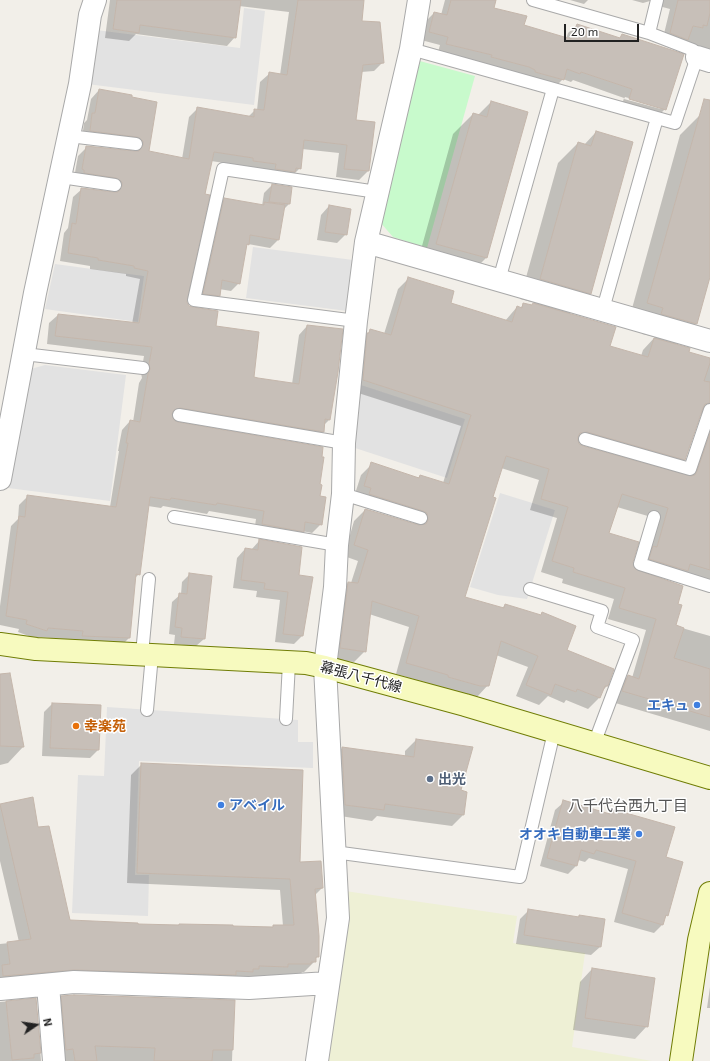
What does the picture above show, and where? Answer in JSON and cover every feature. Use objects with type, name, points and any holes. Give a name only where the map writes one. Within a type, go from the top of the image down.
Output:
[{"type":"main road","name":"幕張八千代線","points":[[0,644],[36,648],[306,664],[325,667],[710,778]]},
{"type":"main road","points":[[681,1061],[699,940],[710,893]]},
{"type":"street","points":[[0,479],[35,294],[80,84],[90,15],[95,0]]},
{"type":"street","points":[[317,1061],[338,918],[325,667],[335,587],[337,545],[343,494],[344,443],[356,321],[366,242],[411,49],[419,0]]},
{"type":"street","points":[[366,242],[603,309],[709,336]]},
{"type":"street","points":[[0,989],[74,982],[249,988],[328,983]]},
{"type":"street","points":[[48,984],[54,1061]]},
{"type":"lane","points":[[411,49],[675,123],[704,59],[693,50],[649,33],[548,2],[533,0]]},
{"type":"lane","points":[[649,33],[657,0]]},
{"type":"lane","points":[[499,280],[553,89]]},
{"type":"lane","points":[[603,309],[657,118]]},
{"type":"lane","points":[[69,136],[136,144]]},
{"type":"lane","points":[[356,321],[194,300],[223,169],[377,192]]},
{"type":"lane","points":[[61,177],[115,185]]},
{"type":"lane","points":[[24,354],[143,368]]},
{"type":"lane","points":[[584,438],[690,469],[710,410]]},
{"type":"lane","points":[[179,415],[344,443]]},
{"type":"lane","points":[[343,494],[421,518]]},
{"type":"lane","points":[[174,517],[337,545]]},
{"type":"lane","points":[[654,517],[640,564],[710,586]]},
{"type":"lane","points":[[147,710],[149,579]]},
{"type":"lane","points":[[530,589],[602,611],[597,627],[633,640],[594,744]]},
{"type":"lane","points":[[286,719],[289,663]]},
{"type":"lane","points":[[334,852],[520,877],[554,732]]},
{"type":"green space","points":[[416,60],[475,76],[427,248],[393,237],[380,222]]},
{"type":"green space","points":[[345,891],[517,916],[513,943],[585,953],[572,1047],[652,1061],[327,1061]]},
{"type":"shaded area","points":[[244,8],[265,11],[254,105],[87,84],[96,30],[240,48]]},
{"type":"shaded area","points":[[253,247],[353,260],[347,311],[246,298]]},
{"type":"shaded area","points":[[55,264],[144,276],[138,322],[45,309]]},
{"type":"shaded area","points":[[45,365],[126,375],[110,501],[8,488],[31,369]]},
{"type":"shaded area","points":[[358,384],[465,419],[447,478],[352,447]]},
{"type":"shaded area","points":[[500,493],[555,510],[527,599],[498,595],[470,587]]},
{"type":"shaded area","points":[[107,707],[298,720],[298,742],[313,742],[313,768],[139,761],[135,875],[149,875],[148,916],[72,913],[78,775],[104,776]]},
{"type":"building","points":[[117,0],[241,0],[236,38],[140,25],[139,33],[113,29]]},
{"type":"building","points":[[298,0],[364,0],[362,21],[380,22],[384,63],[363,65],[356,120],[375,122],[369,171],[344,169],[347,145],[304,140],[301,169],[296,168],[295,172],[275,169],[276,164],[253,161],[253,158],[214,152],[205,194],[210,195],[187,302],[189,306],[218,311],[216,326],[259,332],[254,377],[258,378],[299,384],[307,325],[343,329],[330,420],[325,419],[324,432],[180,408],[174,410],[172,414],[174,420],[178,422],[323,447],[322,457],[324,457],[320,484],[322,485],[320,496],[326,497],[322,525],[305,522],[304,532],[262,524],[264,511],[217,503],[216,505],[171,498],[170,500],[150,497],[140,575],[136,574],[130,638],[82,636],[83,631],[48,628],[47,631],[26,624],[27,620],[6,616],[19,516],[25,517],[27,495],[116,507],[128,443],[126,443],[130,420],[140,422],[150,369],[149,364],[152,347],[55,336],[58,314],[139,323],[148,271],[134,268],[134,266],[68,253],[72,223],[76,224],[81,188],[118,192],[122,186],[122,182],[116,178],[84,173],[84,170],[82,169],[86,146],[139,151],[143,145],[143,141],[137,137],[90,131],[92,113],[95,113],[99,89],[132,95],[132,97],[157,102],[149,151],[189,159],[197,107],[254,117],[254,109],[264,110],[269,72],[287,75]]},
{"type":"building","points":[[451,0],[496,0],[494,8],[527,16],[524,25],[571,39],[577,24],[620,38],[622,34],[684,54],[666,110],[629,99],[632,89],[581,72],[580,74],[567,69],[564,80],[535,72],[535,70],[529,67],[491,57],[492,55],[446,44],[448,37],[429,32],[434,12],[447,15]]},
{"type":"building","points":[[678,0],[710,0],[710,13],[707,26],[703,25],[703,28],[693,26],[688,40],[670,33]]},
{"type":"building","points":[[704,99],[710,100],[710,277],[697,324],[661,314],[663,308],[647,303]]},
{"type":"building","points":[[491,101],[528,112],[487,258],[436,244],[473,113],[487,117]]},
{"type":"building","points":[[596,131],[633,142],[591,294],[540,279],[578,142],[591,146]]},
{"type":"building","points":[[272,184],[292,187],[290,204],[269,202]]},
{"type":"building","points":[[224,198],[264,205],[264,202],[285,205],[279,240],[250,235],[240,284],[222,280],[220,296],[203,294]]},
{"type":"building","points":[[329,205],[351,209],[347,235],[325,232]]},
{"type":"building","points":[[408,277],[454,291],[451,303],[512,322],[517,306],[522,308],[523,303],[532,305],[533,303],[616,327],[610,346],[648,357],[654,338],[690,348],[689,352],[710,358],[710,363],[704,381],[710,382],[710,403],[705,404],[703,408],[685,460],[587,432],[580,433],[578,440],[579,444],[583,446],[691,476],[695,475],[697,471],[710,433],[710,570],[690,564],[688,571],[649,559],[653,546],[657,547],[668,508],[622,494],[609,533],[639,542],[633,562],[635,569],[683,586],[678,604],[682,605],[676,625],[684,628],[674,658],[710,669],[710,717],[622,691],[628,675],[639,679],[656,619],[619,608],[625,588],[573,572],[574,568],[552,561],[568,507],[541,499],[549,469],[506,456],[493,497],[496,498],[465,597],[504,608],[505,604],[541,615],[542,612],[576,626],[567,650],[614,669],[608,686],[605,686],[600,698],[577,689],[576,692],[555,684],[551,695],[526,685],[538,656],[501,641],[489,686],[480,686],[406,663],[419,616],[372,601],[366,652],[340,648],[348,582],[358,583],[368,550],[354,545],[365,509],[419,525],[426,524],[428,520],[427,513],[423,511],[369,494],[371,488],[364,486],[371,462],[419,478],[420,475],[449,484],[471,415],[363,380],[367,333],[369,333],[370,329],[391,335]]},
{"type":"building","points":[[259,539],[302,547],[299,575],[313,577],[303,636],[283,634],[288,592],[264,589],[265,583],[241,580],[245,548],[258,550]]},
{"type":"building","points":[[189,573],[212,576],[205,639],[181,637],[182,628],[175,627],[179,593],[187,594]]},
{"type":"building","points":[[10,673],[24,747],[0,746],[0,674]]},
{"type":"building","name":"幸楽苑","points":[[52,703],[101,705],[99,750],[50,748]]},
{"type":"building","points":[[416,739],[473,747],[461,790],[467,792],[464,815],[385,804],[384,810],[345,805],[342,747],[414,757]]},
{"type":"building","points":[[141,763],[303,770],[300,862],[321,861],[323,888],[315,889],[319,936],[319,957],[316,957],[316,962],[311,962],[311,964],[288,964],[288,967],[259,966],[259,969],[253,969],[253,972],[236,971],[236,975],[74,970],[3,976],[2,965],[10,964],[7,942],[31,939],[0,804],[33,797],[38,827],[49,826],[70,920],[179,925],[273,927],[273,925],[294,925],[290,879],[137,873]]},
{"type":"building","points":[[563,800],[610,814],[612,809],[675,827],[666,857],[683,862],[668,916],[666,915],[663,925],[622,913],[636,861],[596,850],[594,854],[581,850],[577,866],[547,858]]},
{"type":"building","points":[[528,909],[579,917],[579,915],[605,919],[601,947],[524,935]]},
{"type":"building","points":[[592,968],[655,978],[648,1027],[585,1018]]},
{"type":"building","points":[[74,995],[235,1000],[233,1050],[213,1050],[212,1061],[154,1061],[155,1048],[95,1046],[97,1061],[75,1061],[73,1049],[66,1050],[61,996]]},
{"type":"building","points":[[36,998],[41,1053],[34,1054],[34,1058],[12,1060],[6,1001]]},
{"type":"place","name":"エキュ","points":[[697,705]]},
{"type":"place","name":"幸楽苑","points":[[76,726]]},
{"type":"place","name":"出光","points":[[430,779]]},
{"type":"place","name":"アベイル","points":[[221,805]]},
{"type":"place","name":"オオキ自動車工業","points":[[639,834]]},
{"type":"district","name":"八千代台西九丁目","points":[[628,806]]}]
